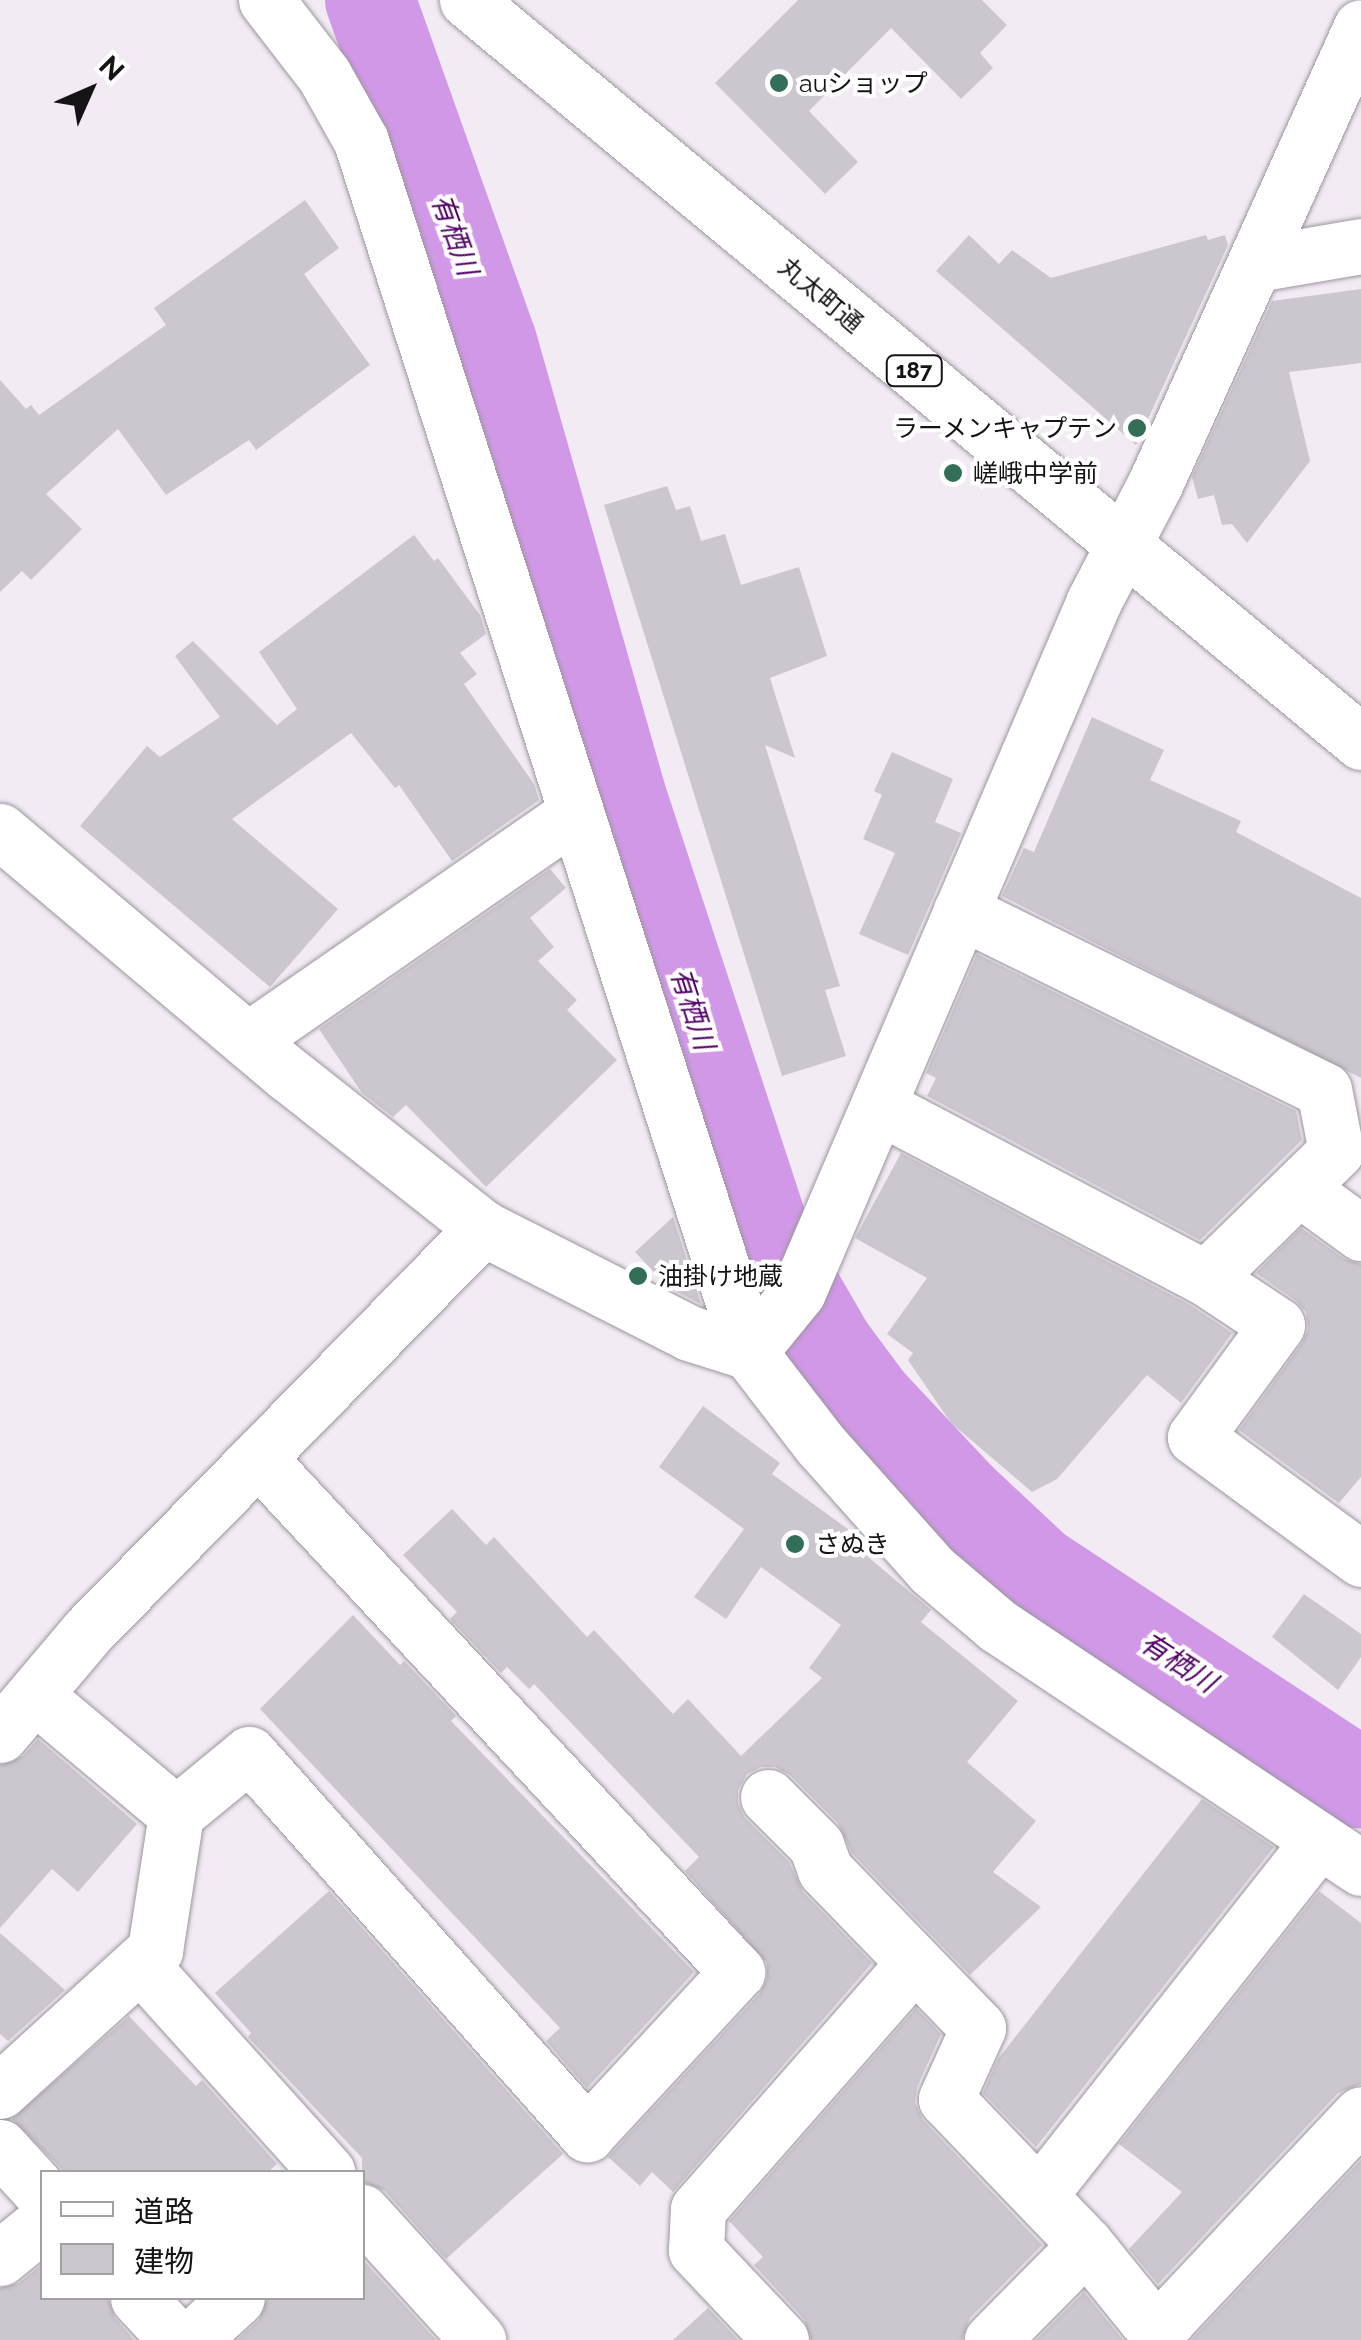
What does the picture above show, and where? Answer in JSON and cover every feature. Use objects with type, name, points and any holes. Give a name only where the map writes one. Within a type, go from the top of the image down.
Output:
[{"type":"street","points":[[266,0],[324,75],[361,142],[576,813],[759,1339],[819,1444],[932,1570],[998,1626],[1340,1854],[1039,2195]]},
{"type":"street","name":"丸太町通","points":[[467,0],[1361,742]]},
{"type":"street","points":[[759,1339],[798,1292],[1094,601],[1356,54]]},
{"type":"street","points":[[1256,264],[1361,246]]},
{"type":"street","points":[[248,1040],[576,813]]},
{"type":"street","points":[[0,831],[248,1040],[484,1228],[689,1332],[759,1339]]},
{"type":"street","points":[[961,911],[1324,1090],[1336,1151],[1206,1278]]},
{"type":"street","points":[[878,1106],[1206,1278],[1277,1325],[1194,1437],[1361,1560]]},
{"type":"street","points":[[1299,1188],[1361,1233]]},
{"type":"street","points":[[176,1814],[17,1715],[86,1632],[484,1228]]},
{"type":"street","points":[[0,2090],[148,1957],[176,1814],[249,1754],[587,2134],[737,1972],[259,1458]]},
{"type":"street","points":[[768,1797],[816,1845],[825,1870],[978,2028],[946,2099],[1086,2245],[1146,2319],[1170,2318],[1361,2114]]},
{"type":"street","points":[[148,1957],[325,2170]]},
{"type":"street","points":[[781,2340],[696,2250],[698,2208],[914,1963]]},
{"type":"street","points":[[0,2147],[40,2191]]},
{"type":"street","points":[[365,2215],[478,2340]]},
{"type":"street","points":[[0,2258],[40,2226]]},
{"type":"street","points":[[992,2340],[1086,2245]]},
{"type":"street","points":[[140,2300],[177,2340]]},
{"type":"street","points":[[190,2340],[235,2300]]},
{"type":"building","points":[[798,0],[982,0],[1007,25],[980,53],[993,68],[961,99],[891,28],[809,111],[858,162],[825,194],[715,83]]},
{"type":"building","points":[[305,200],[339,248],[304,274],[370,365],[256,450],[249,440],[166,495],[118,429],[46,494],[82,529],[31,580],[22,571],[0,592],[0,380],[26,409],[31,405],[39,415],[166,325],[154,308]]},
{"type":"building","points":[[969,235],[999,264],[1012,250],[1051,278],[1206,235],[1208,240],[1225,235],[1228,245],[1136,445],[936,271]]},
{"type":"building","points":[[1361,289],[1361,363],[1289,372],[1310,461],[1247,543],[1232,524],[1222,525],[1214,495],[1198,499],[1192,477],[1272,301]]},
{"type":"building","points":[[667,486],[676,510],[690,506],[701,541],[725,534],[741,585],[799,567],[827,656],[770,678],[795,758],[765,745],[840,986],[825,990],[846,1056],[782,1076],[604,505]]},
{"type":"building","points":[[414,535],[434,561],[438,558],[480,615],[486,634],[460,653],[477,674],[464,684],[534,784],[539,800],[452,861],[399,785],[395,788],[351,733],[232,819],[338,909],[270,987],[80,826],[147,746],[160,757],[220,717],[175,656],[193,641],[277,725],[297,709],[259,652]]},
{"type":"building","points":[[1092,717],[1164,750],[1150,780],[1241,821],[1236,832],[1361,898],[1361,1078],[1002,896],[1024,848],[1034,852]]},
{"type":"building","points":[[892,752],[953,779],[935,822],[961,833],[908,955],[859,934],[895,853],[863,839],[882,795],[874,791]]},
{"type":"building","points":[[550,869],[566,888],[530,918],[554,947],[538,961],[577,1000],[567,1010],[617,1060],[486,1187],[406,1105],[393,1117],[362,1093],[319,1029]]},
{"type":"building","points":[[977,954],[1296,1111],[1302,1140],[1200,1240],[927,1096],[936,1078],[926,1073]]},
{"type":"building","points":[[901,1153],[1190,1305],[1232,1333],[1181,1403],[1147,1375],[1057,1479],[1032,1492],[951,1423],[908,1360],[913,1353],[887,1334],[927,1278],[855,1238]]},
{"type":"building","points":[[673,1217],[701,1304],[668,1287],[635,1252]]},
{"type":"building","points":[[1301,1228],[1343,1258],[1361,1264],[1361,1477],[1339,1503],[1239,1430],[1308,1329],[1306,1312],[1295,1300],[1256,1273]]},
{"type":"building","points":[[703,1406],[780,1463],[772,1474],[852,1532],[847,1539],[931,1610],[921,1622],[1018,1701],[967,1762],[1036,1821],[993,1872],[1041,1907],[970,1975],[852,1853],[838,1823],[790,1775],[775,1767],[761,1767],[747,1774],[738,1790],[738,1804],[745,1818],[789,1862],[803,1892],[872,1963],[673,2192],[652,2172],[640,2186],[608,2157],[760,1993],[767,1979],[767,1963],[685,1871],[699,1857],[534,1684],[529,1689],[507,1667],[501,1673],[450,1619],[457,1612],[403,1555],[452,1509],[486,1545],[494,1537],[587,1637],[594,1630],[673,1714],[688,1699],[741,1756],[822,1678],[809,1668],[841,1625],[761,1567],[726,1619],[694,1597],[744,1529],[659,1467]]},
{"type":"building","points":[[1304,1594],[1361,1634],[1361,1657],[1338,1690],[1272,1637]]},
{"type":"building","points":[[353,1615],[400,1665],[404,1661],[456,1716],[451,1721],[694,1972],[587,2088],[546,2041],[560,2028],[260,1709]]},
{"type":"building","points":[[38,1739],[137,1824],[78,1892],[52,1869],[0,1928],[0,1765],[23,1756]]},
{"type":"building","points":[[1202,1799],[1274,1847],[1036,2147],[983,2093],[998,2059]]},
{"type":"building","points":[[329,1891],[563,2154],[446,2259],[385,2191],[365,2183],[362,2158],[248,2037],[251,2033],[215,1993]]},
{"type":"building","points":[[1319,1891],[1361,1923],[1361,2084],[1338,2093],[1158,2284],[1129,2249],[1182,2192],[1119,2144]]},
{"type":"building","points":[[0,1933],[65,1990],[8,2041],[0,2034]]},
{"type":"building","points":[[916,2008],[941,2034],[917,2087],[915,2103],[923,2120],[1042,2245],[970,2318],[962,2340],[811,2340],[804,2319],[754,2265],[763,2257],[729,2221]]},
{"type":"building","points":[[129,2016],[196,2086],[202,2080],[277,2164],[270,2170],[63,2170],[12,2119]]},
{"type":"building","points":[[1361,2160],[1361,2340],[1191,2340],[1192,2339]]},
{"type":"building","points":[[365,2262],[436,2340],[237,2340],[259,2320],[266,2300],[365,2300]]},
{"type":"building","points":[[40,2266],[40,2300],[109,2300],[115,2318],[134,2340],[0,2340],[0,2288],[19,2283]]},
{"type":"building","points":[[1084,2292],[1123,2340],[1036,2340]]},
{"type":"building","points":[[708,2308],[738,2340],[673,2340]]},
{"type":"waterway","name":"有栖川","points":[[370,0],[492,342],[621,795],[767,1240],[829,1347],[869,1401],[960,1498],[1037,1570],[1361,1784]]},
{"type":"place","name":"auショップ","points":[[779,83]]},
{"type":"place","name":"ラーメンキャプテン","points":[[1137,428]]},
{"type":"place","name":"嵯峨中学前","points":[[953,473]]},
{"type":"place","name":"油掛け地蔵","points":[[638,1276]]},
{"type":"place","name":"さぬき","points":[[795,1544]]}]
